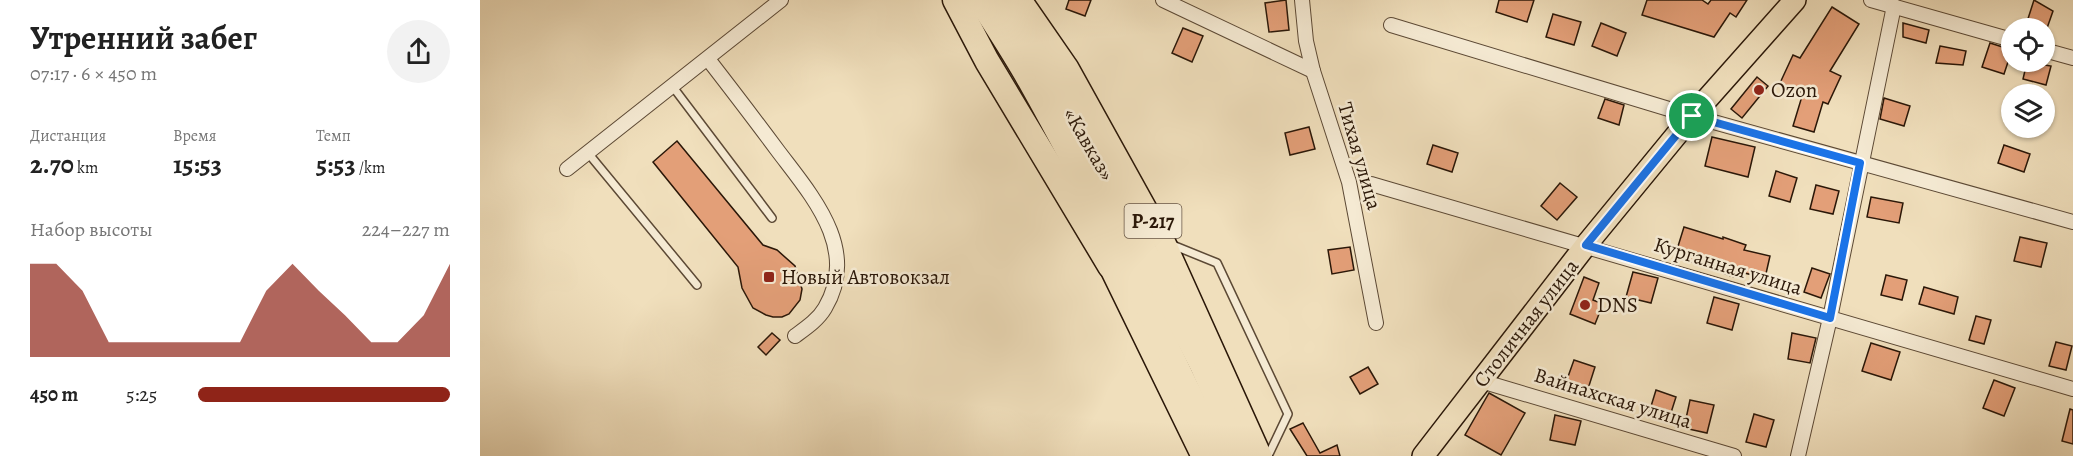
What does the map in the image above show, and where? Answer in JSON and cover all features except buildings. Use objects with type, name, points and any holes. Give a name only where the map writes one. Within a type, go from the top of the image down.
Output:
[{"type":"highway","points":[[955,0],[987,61],[1110,266]]},
{"type":"highway","name":"«Кавказ»","points":[[980,0],[1029,79],[1084,182],[1150,309],[1219,456]]},
{"type":"highway","name":"«Кавказ»","points":[[1003,0],[1099,160],[1197,355],[1243,456]]},
{"type":"main road","name":"Р-217","points":[[964,0],[1110,266],[1202,456]]},
{"type":"main road","name":"Р-217","points":[[1021,0],[1068,68],[1165,243],[1261,456]]},
{"type":"main road","name":"Столичная улица","points":[[1423,456],[1586,245],[1692,116],[1795,0]]},
{"type":"street","points":[[567,169],[781,0]]},
{"type":"street","points":[[1162,0],[1313,71]]},
{"type":"street","name":"Тихая улица","points":[[1302,0],[1306,41],[1313,71],[1349,182],[1376,323]]},
{"type":"street","points":[[1871,0],[2001,37]]},
{"type":"street","points":[[1798,456],[1830,318],[1894,6]]},
{"type":"street","points":[[1392,25],[1692,116],[2073,222]]},
{"type":"street","points":[[2055,53],[2073,58]]},
{"type":"street","points":[[708,59],[811,194],[831,230],[836,252],[833,291],[824,309],[814,321],[795,336]]},
{"type":"street","name":"Курганная улица","points":[[1371,184],[2073,389]]},
{"type":"street","name":"Вайнахская улица","points":[[1480,381],[1734,456]]},
{"type":"lane","points":[[673,87],[772,218]]},
{"type":"lane","points":[[588,153],[697,285]]},
{"type":"lane","points":[[1165,243],[1217,263],[1288,414],[1268,456]]},
{"type":"place","name":"Ozon","points":[[1759,90]]},
{"type":"place","name":"Новый Автовокзал","points":[[769,277]]},
{"type":"place","name":"DNS","points":[[1585,305]]},
{"type":"route","points":[[1692,116],[1860,163],[1830,318],[1586,245],[1692,116]]}]
